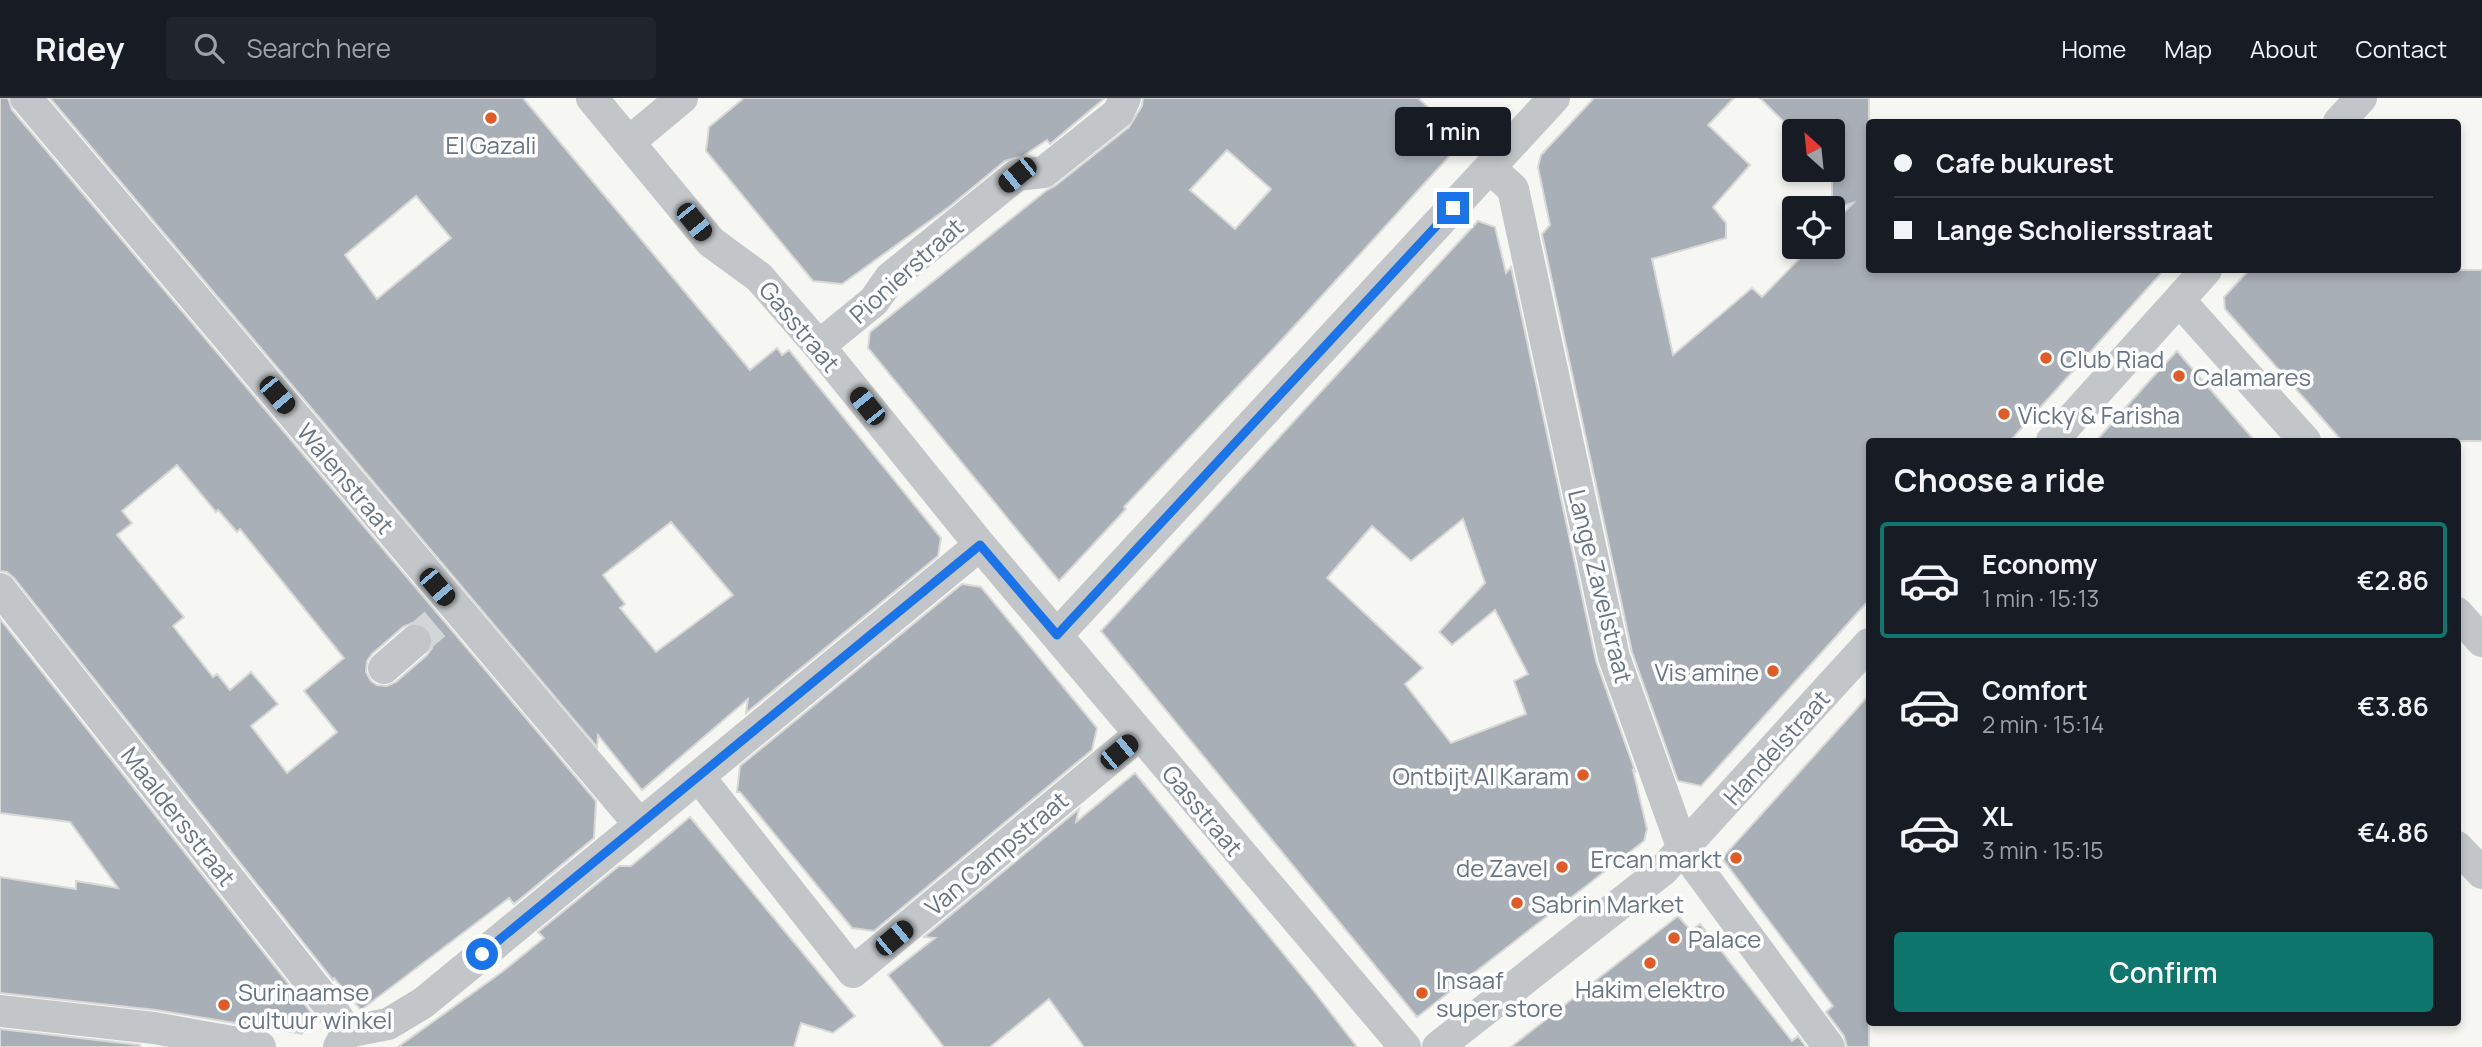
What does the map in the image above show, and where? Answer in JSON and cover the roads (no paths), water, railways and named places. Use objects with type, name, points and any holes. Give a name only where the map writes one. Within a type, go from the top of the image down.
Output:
[{"type":"street","name":"Walenstraat","points":[[26,98],[180,277],[435,625],[640,825]]},
{"type":"street","name":"Gasstraat","points":[[592,98],[711,242],[759,277],[819,346],[980,545],[1405,1047]]},
{"type":"street","points":[[629,142],[682,98]]},
{"type":"street","name":"Pionierstraat","points":[[819,346],[874,300],[890,278],[901,269],[1017,175],[1044,172],[1118,113],[1125,98]]},
{"type":"street","points":[[1057,635],[1554,98]]},
{"type":"street","points":[[2342,119],[2361,98]]},
{"type":"street","name":"Lange Zavelstraat","points":[[1490,168],[1513,189],[1614,657],[1683,849],[1829,1047]]},
{"type":"street","points":[[2055,438],[2203,273]]},
{"type":"street","points":[[2179,300],[2302,438]]},
{"type":"street","points":[[343,1040],[388,1024],[423,1003],[980,545]]},
{"type":"street","name":"Maaldersstraat","points":[[0,589],[331,1008],[343,1040]]},
{"type":"street","points":[[2461,617],[2482,641]]},
{"type":"street","points":[[384,668],[435,625]]},
{"type":"street","name":"Handelstraat","points":[[1438,1047],[1663,870],[1866,647]]},
{"type":"street","name":"Van Campstraat","points":[[699,777],[853,972],[1139,735]]},
{"type":"street","points":[[2461,852],[2482,873]]},
{"type":"street","points":[[0,1011],[154,1028],[260,1047]]},
{"type":"tunnel","points":[[415,641],[435,624]]},
{"type":"place","name":"El Gazali","points":[[491,118]]},
{"type":"place","name":"Club Riad","points":[[2046,358]]},
{"type":"place","name":"Calamares","points":[[2179,376]]},
{"type":"place","name":"Vicky & Farisha","points":[[2004,414]]},
{"type":"place","name":"Vis amine","points":[[1773,671]]},
{"type":"place","name":"Ontbijt Al Karam","points":[[1583,775]]},
{"type":"place","name":"Ercan markt","points":[[1736,858]]},
{"type":"place","name":"de Zavel","points":[[1562,867]]},
{"type":"place","name":"Sabrin Market","points":[[1517,903]]},
{"type":"place","name":"Palace","points":[[1674,938]]},
{"type":"place","name":"Hakim elektro","points":[[1650,963]]},
{"type":"place","name":"Insaaf super store","points":[[1422,993]]},
{"type":"place","name":"Surinaamse cultuur winkel","points":[[224,1005]]}]
